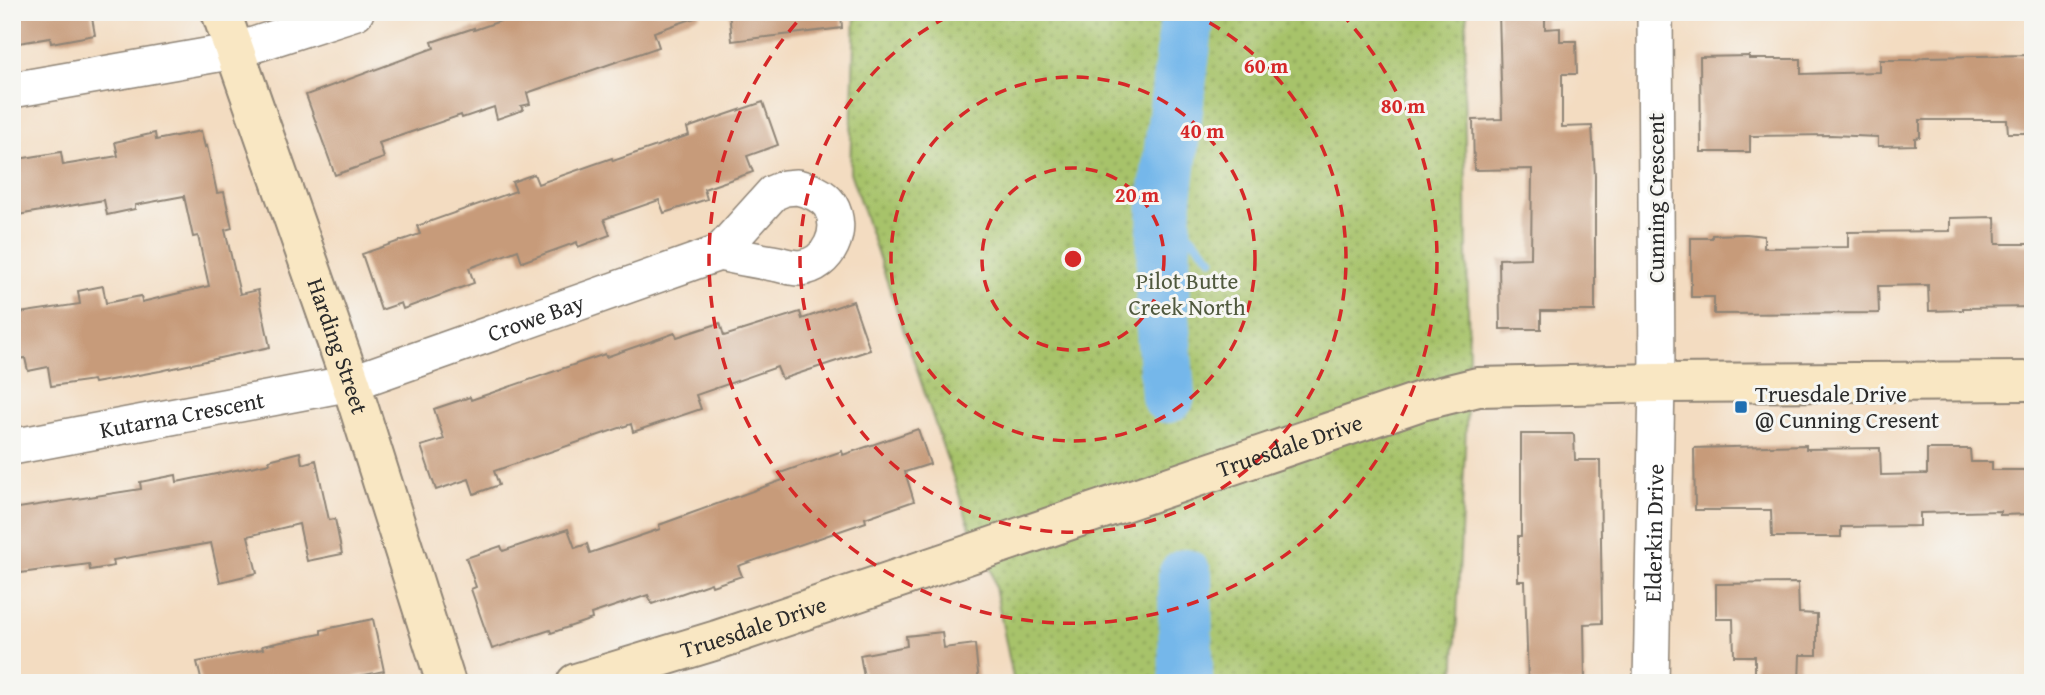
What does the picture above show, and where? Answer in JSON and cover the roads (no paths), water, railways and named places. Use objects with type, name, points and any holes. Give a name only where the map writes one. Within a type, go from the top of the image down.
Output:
[{"type":"street","name":"Harding Street","points":[[221,12],[351,383],[446,683]]},
{"type":"street","points":[[12,90],[235,51],[356,12]]},
{"type":"street","name":"Cunning Crescent","points":[[1656,12],[1657,383]]},
{"type":"street","name":"Crowe Bay","points":[[351,383],[719,253]]},
{"type":"street","name":"Truesdale Drive","points":[[576,683],[717,640],[1421,401],[1478,387],[2033,381]]},
{"type":"street","name":"Kutarna Crescent","points":[[12,447],[351,383]]},
{"type":"street","name":"Elderkin Drive","points":[[1651,683],[1657,383]]},
{"type":"waterway","points":[[1168,396],[1162,315],[1165,198],[1188,12]]},
{"type":"waterway","points":[[1142,196],[1166,180]]},
{"type":"waterway","points":[[1165,198],[1185,231],[1212,259]]},
{"type":"waterway","points":[[1185,576],[1186,683]]},
{"type":"place","name":"Truesdale Drive @ Cunning Cresent","points":[[1741,407]]},
{"type":"park label","name":"Pilot Butte Creek North","points":[[1187,294]]}]
